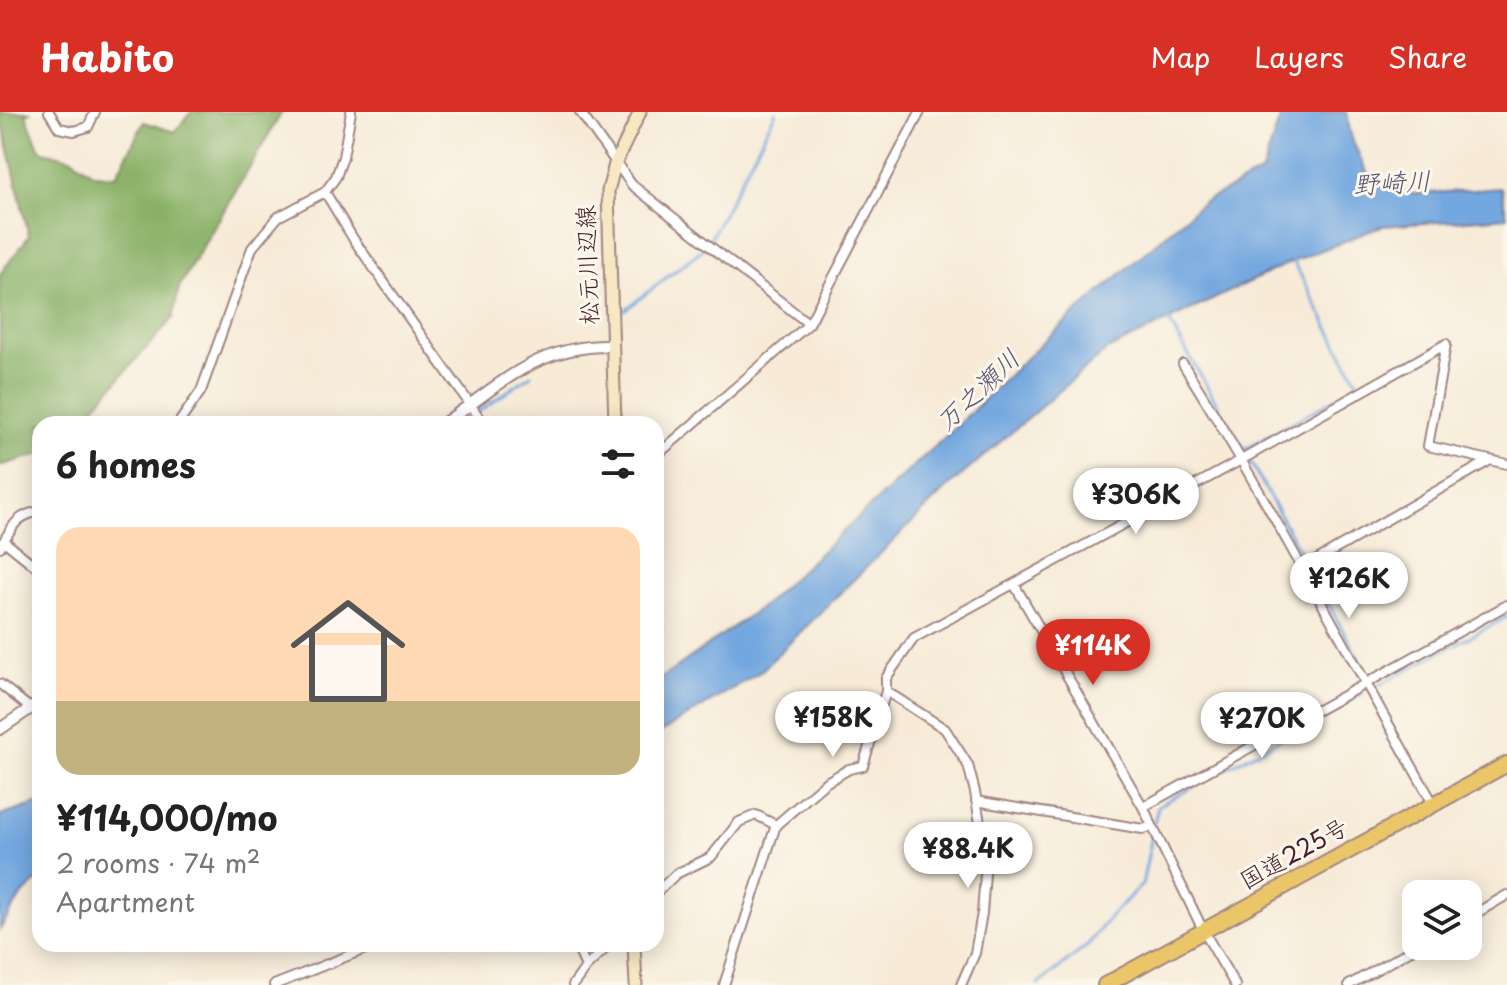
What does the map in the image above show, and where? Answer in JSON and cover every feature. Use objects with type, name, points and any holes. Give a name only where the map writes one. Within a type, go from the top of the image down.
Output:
[{"type":"highway","name":"国道225号","points":[[1105,985],[1507,764]]},
{"type":"main road","name":"松元川辺線","points":[[615,416],[607,203],[609,179],[640,112]]},
{"type":"main road","points":[[634,952],[636,985]]},
{"type":"street","points":[[49,112],[59,128],[74,131],[88,127],[95,112]]},
{"type":"street","points":[[184,416],[201,391],[252,248],[278,217],[325,192],[336,177],[351,112]]},
{"type":"street","points":[[580,112],[632,185],[809,324]]},
{"type":"street","points":[[664,449],[809,324],[920,112]]},
{"type":"street","points":[[325,192],[354,240],[479,416]]},
{"type":"street","points":[[724,985],[776,825],[834,777],[863,766],[886,691],[886,678],[914,638],[1243,459],[1446,344],[1428,446],[1487,462],[1507,464]]},
{"type":"street","points":[[461,416],[475,410],[531,362],[551,353],[576,348],[612,346]]},
{"type":"street","points":[[1183,364],[1306,567],[1366,686],[1433,803]]},
{"type":"street","points":[[1306,567],[1487,462]]},
{"type":"street","points":[[32,513],[23,515],[9,529],[2,544],[32,565]]},
{"type":"street","points":[[1014,584],[1143,807],[1203,930],[1235,985]]},
{"type":"street","points":[[1143,807],[1366,686],[1507,605]]},
{"type":"street","points":[[0,684],[32,702]]},
{"type":"street","points":[[886,691],[945,729],[968,765],[985,847],[985,874],[975,953],[961,985]]},
{"type":"street","points":[[0,729],[32,708]]},
{"type":"street","points":[[976,801],[1153,831]]},
{"type":"street","points":[[664,885],[676,874],[711,857],[745,818],[756,815],[776,825]]},
{"type":"street","points":[[1482,910],[1507,895]]},
{"type":"street","points":[[274,985],[358,952]]},
{"type":"street","points":[[579,952],[586,967]]},
{"type":"street","points":[[573,985],[602,952]]},
{"type":"street","points":[[1349,985],[1402,955]]},
{"type":"green space","points":[[0,112],[30,112],[26,115],[40,150],[73,159],[94,174],[116,176],[144,122],[175,132],[191,112],[282,112],[179,287],[173,318],[86,416],[32,416],[32,456],[0,466],[0,274],[29,236]]},
{"type":"water","points":[[1282,112],[1346,112],[1352,140],[1372,183],[1414,194],[1501,188],[1507,217],[1382,226],[1289,263],[1107,350],[948,487],[760,672],[664,730],[664,676],[764,605],[1044,341],[1202,203],[1262,172]]},
{"type":"water","points":[[32,806],[32,886],[21,896],[0,929],[0,816]]},
{"type":"waterway","points":[[709,241],[776,112]]},
{"type":"waterway","points":[[625,310],[704,248]]},
{"type":"waterway","points":[[1246,454],[1244,450],[1359,385],[1293,261]]},
{"type":"waterway","points":[[1167,318],[1244,450]]},
{"type":"waterway","points":[[472,416],[531,375]]},
{"type":"waterway","points":[[1250,461],[1369,678]]},
{"type":"waterway","points":[[1373,688],[1507,617]]},
{"type":"waterway","points":[[1154,823],[1158,806],[1364,693]]},
{"type":"waterway","points":[[1038,985],[1087,946],[1112,914],[1142,885],[1153,831]]},
{"type":"water label","name":"野崎川","points":[[1392,183]]},
{"type":"water label","name":"万之瀬川","points":[[978,390]]}]
